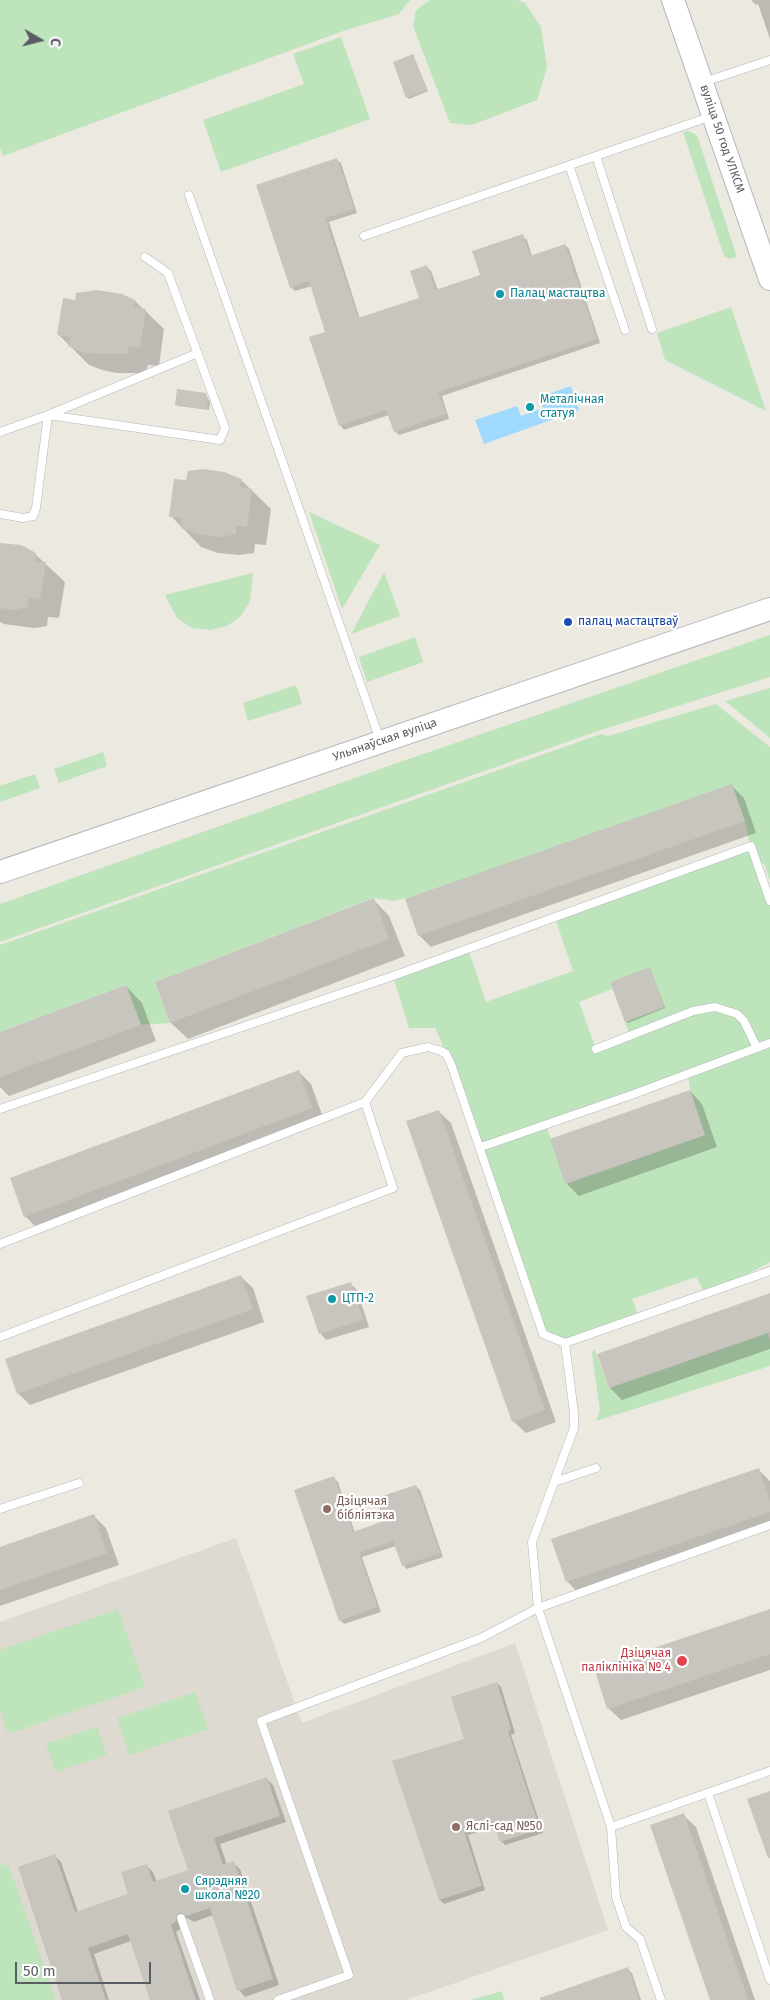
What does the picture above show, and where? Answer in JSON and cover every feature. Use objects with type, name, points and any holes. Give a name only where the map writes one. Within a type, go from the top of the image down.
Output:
[{"type":"main road","name":"вуліца 50 год УЛКСМ","points":[[673,0],[770,279]]},
{"type":"main road","name":"Ульянаўская вуліца","points":[[0,872],[770,609]]},
{"type":"lane","points":[[702,83],[770,60]]},
{"type":"lane","points":[[364,236],[714,115]]},
{"type":"lane","points":[[596,156],[652,328]]},
{"type":"lane","points":[[569,166],[625,330]]},
{"type":"lane","points":[[189,196],[381,742]]},
{"type":"lane","points":[[48,415],[220,440],[225,428],[168,273],[145,257]]},
{"type":"lane","points":[[0,432],[48,415],[198,353]]},
{"type":"lane","points":[[0,514],[23,518],[33,516],[36,508],[48,415]]},
{"type":"lane","points":[[0,1108],[393,976],[751,846],[770,901]]},
{"type":"lane","points":[[596,1049],[693,1011],[715,1007],[737,1014],[744,1022],[757,1048]]},
{"type":"lane","points":[[481,1147],[634,1094],[770,1043]]},
{"type":"lane","points":[[0,1244],[365,1102],[402,1053],[421,1048],[434,1048],[441,1051],[449,1059],[481,1147],[544,1334],[565,1343],[770,1271]]},
{"type":"lane","points":[[0,1337],[393,1188],[365,1102]]},
{"type":"lane","points":[[565,1343],[574,1413],[574,1428],[532,1542],[538,1608],[611,1827],[616,1897],[626,1927],[640,1939],[661,2000]]},
{"type":"lane","points":[[554,1482],[596,1468]]},
{"type":"lane","points":[[0,1509],[79,1484]]},
{"type":"lane","points":[[278,2000],[349,1975],[261,1721],[481,1638],[538,1608],[770,1525]]},
{"type":"lane","points":[[611,1827],[770,1771]]},
{"type":"lane","points":[[708,1793],[770,1980]]},
{"type":"lane","points":[[181,1918],[210,2000]]},
{"type":"shaded area","points":[[236,1538],[302,1723],[515,1643],[608,1930],[406,2000],[0,2000],[0,1622]]},
{"type":"green space","points":[[0,0],[410,0],[399,14],[346,30],[3,156],[0,148]]},
{"type":"green space","points":[[430,0],[518,0],[525,3],[541,27],[547,67],[537,100],[472,125],[450,123],[413,26],[416,10]]},
{"type":"green space","points":[[341,37],[370,119],[221,172],[203,120],[304,84],[293,54]]},
{"type":"green space","points":[[688,131],[697,135],[737,257],[730,259],[724,256],[683,132]]},
{"type":"green space","points":[[731,307],[766,411],[665,360],[657,333]]},
{"type":"green space","points":[[309,512],[380,545],[342,609]]},
{"type":"green space","points":[[384,572],[400,616],[351,634]]},
{"type":"green space","points":[[253,573],[250,601],[241,616],[227,626],[210,630],[192,628],[177,618],[165,595]]},
{"type":"green space","points":[[770,635],[770,677],[598,731],[0,942],[0,904],[397,763]]},
{"type":"green space","points":[[415,637],[423,662],[367,682],[359,657]]},
{"type":"green space","points":[[296,685],[302,704],[248,721],[243,703]]},
{"type":"green space","points":[[770,688],[770,738],[725,701]]},
{"type":"green space","points":[[716,704],[770,747],[770,880],[764,863],[758,865],[770,901],[770,1262],[720,1289],[705,1294],[696,1277],[632,1299],[639,1317],[565,1343],[543,1334],[451,1064],[435,1028],[409,1028],[393,976],[468,949],[486,1002],[573,971],[555,918],[750,846],[745,821],[394,901],[373,898],[155,982],[170,1023],[141,1025],[126,985],[0,1032],[0,945],[601,734],[608,736]],"holes":[[[610,982],[664,1007],[625,1022],[630,1036],[596,1049],[579,1002],[612,989]],[[688,1075],[690,1090],[705,1135],[566,1184],[546,1125]]]},
{"type":"green space","points":[[103,752],[107,766],[59,783],[54,769]]},
{"type":"green space","points":[[35,774],[40,788],[0,802],[0,786]]},
{"type":"green space","points":[[768,1333],[770,1341],[770,1366],[596,1421],[600,1411],[592,1353],[594,1348],[609,1388]]},
{"type":"green space","points":[[118,1609],[145,1687],[8,1734],[0,1710],[0,1650]]},
{"type":"green space","points":[[195,1692],[208,1729],[129,1755],[117,1718]]},
{"type":"green space","points":[[97,1727],[107,1755],[56,1772],[46,1744]]},
{"type":"green space","points":[[0,1864],[9,1866],[56,2000],[0,2000]]},
{"type":"green space","points":[[502,1991],[504,2000],[471,2000]]},
{"type":"water","points":[[571,386],[579,410],[484,444],[475,420],[517,406],[521,416],[543,408],[540,397]]},
{"type":"building","points":[[413,54],[427,90],[406,98],[393,62]]},
{"type":"building","name":"Палац мастацтва","points":[[337,158],[354,209],[325,218],[358,318],[419,298],[410,271],[427,265],[435,290],[480,275],[472,251],[523,234],[530,256],[565,244],[597,339],[438,392],[446,414],[394,432],[386,410],[339,426],[309,337],[325,332],[309,281],[290,288],[256,185]]},
{"type":"building","points":[[97,290],[122,294],[135,300],[134,307],[146,309],[140,348],[129,346],[127,354],[82,352],[68,346],[70,337],[57,335],[63,298],[75,300],[76,293]]},
{"type":"building","points":[[177,389],[206,393],[208,399],[207,409],[175,405]]},
{"type":"building","points":[[203,469],[224,472],[242,479],[240,487],[252,489],[247,527],[236,525],[236,534],[219,537],[198,534],[181,528],[182,518],[169,517],[174,479],[186,480],[188,471]]},
{"type":"building","points":[[0,543],[21,545],[36,553],[35,561],[46,562],[40,600],[29,598],[28,607],[14,610],[0,608]]},
{"type":"building","points":[[732,784],[745,821],[418,936],[405,899]]},
{"type":"building","points":[[374,898],[389,939],[170,1023],[155,982]]},
{"type":"building","points":[[650,967],[664,1007],[625,1022],[610,982]]},
{"type":"building","points":[[126,985],[141,1025],[0,1077],[0,1032]]},
{"type":"building","points":[[299,1070],[312,1108],[24,1217],[10,1178]]},
{"type":"building","points":[[690,1090],[705,1135],[565,1184],[550,1139]]},
{"type":"building","points":[[439,1110],[545,1410],[512,1422],[406,1121]]},
{"type":"building","points":[[241,1275],[253,1309],[17,1394],[5,1359]]},
{"type":"building","points":[[351,1282],[363,1320],[319,1334],[306,1296]]},
{"type":"building","points":[[770,1293],[770,1332],[609,1388],[597,1354]]},
{"type":"building","points":[[759,1468],[770,1501],[770,1512],[566,1582],[551,1539]]},
{"type":"building","points":[[334,1476],[353,1532],[384,1521],[376,1498],[416,1485],[440,1553],[402,1566],[393,1541],[359,1553],[377,1607],[339,1621],[294,1490]]},
{"type":"building","points":[[94,1514],[107,1553],[0,1590],[0,1547]]},
{"type":"building","name":"Дзіцячая паліклініка № 4","points":[[770,1609],[770,1654],[607,1709],[594,1668]]},
{"type":"building","points":[[497,1682],[511,1729],[508,1731],[540,1829],[500,1842],[493,1821],[464,1831],[482,1886],[439,1900],[392,1761],[464,1739],[451,1697]]},
{"type":"building","name":"Сярэдняя школа №20","points":[[267,1777],[280,1816],[214,1838],[223,1865],[234,1861],[273,1979],[237,1991],[210,1908],[186,1916],[179,1913],[176,1921],[171,1925],[196,2000],[150,2000],[128,1934],[88,1948],[106,2000],[62,2000],[18,1867],[55,1854],[75,1912],[128,1894],[121,1872],[147,1864],[153,1882],[188,1870],[168,1811]]},
{"type":"building","points":[[770,1791],[770,1858],[768,1858],[747,1799]]},
{"type":"building","points":[[684,1813],[748,2000],[710,2000],[650,1825]]},
{"type":"building","points":[[628,1967],[639,2000],[540,2000],[540,1998]]},
{"type":"place","name":"Палац мастацтва","points":[[500,294]]},
{"type":"place","name":"Металічная статуя","points":[[530,407]]},
{"type":"place","name":"палац мастацтваў","points":[[568,622]]},
{"type":"place","name":"ЦТП-2","points":[[332,1299]]},
{"type":"place","name":"Дзіцячая бібліятэка","points":[[327,1509]]},
{"type":"place","name":"Дзіцячая паліклініка № 4","points":[[682,1661]]},
{"type":"place","name":"Яслі-сад №50","points":[[456,1827]]},
{"type":"place","name":"Сярэдняя школа №20","points":[[185,1889]]}]
